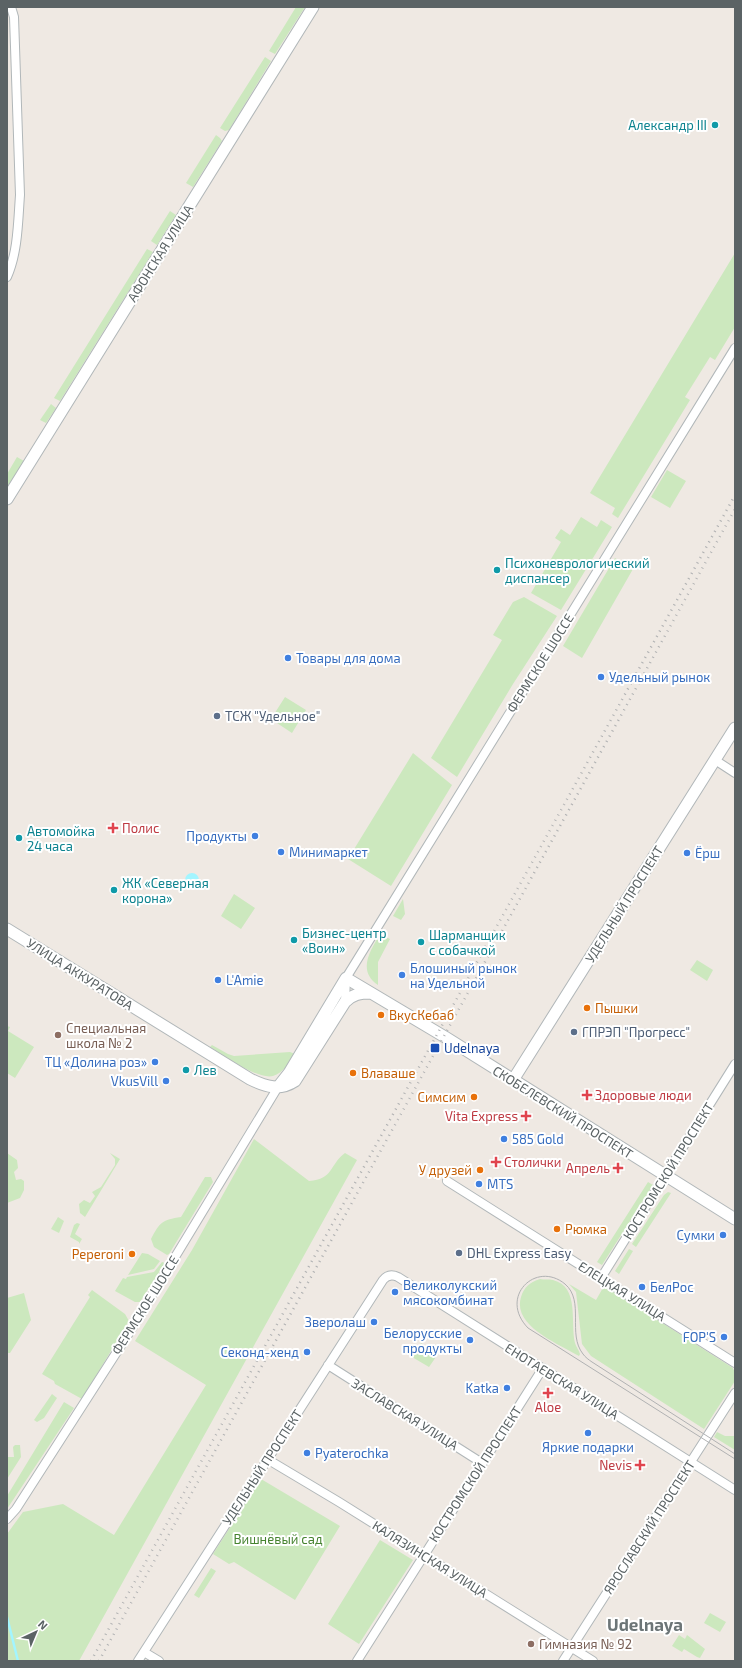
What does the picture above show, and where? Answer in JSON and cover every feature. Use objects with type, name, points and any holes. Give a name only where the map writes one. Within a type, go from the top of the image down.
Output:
[{"type":"street","points":[[7,276],[14,253],[20,195],[14,24],[11,7]]},
{"type":"street","name":"АФОНСКАЯ УЛИЦА","points":[[7,499],[313,7]]},
{"type":"street","name":"ФЕРМСКОЕ ШОССЕ","points":[[7,1519],[16,1509],[129,1333],[369,940],[735,348]]},
{"type":"street","name":"УДЕЛЬНЫЙ ПРОСПЕКТ","points":[[513,1080],[735,728]]},
{"type":"street","points":[[715,760],[735,773]]},
{"type":"street","name":"УЛИЦА АККУРАТОВА","points":[[7,929],[250,1079],[270,1088],[278,1088]]},
{"type":"street","name":"ФЕРМСКОЕ ШОССЕ","points":[[278,1088],[296,1081],[345,1002],[346,978]]},
{"type":"street","name":"СКОБЕЛЕВСКИЙ ПРОСПЕКТ","points":[[346,978],[513,1080],[735,1219]]},
{"type":"street","points":[[345,1002],[350,997],[357,994],[371,993]]},
{"type":"street","name":"КОСТРОМСКОЙ ПРОСПЕКТ","points":[[601,1278],[735,1064]]},
{"type":"street","name":"ЕЛЕЦКАЯ УЛИЦА","points":[[447,1181],[735,1363]]},
{"type":"street","name":"ЕНОТАЕВСКАЯ УЛИЦА","points":[[388,1276],[394,1275],[398,1277],[735,1490]]},
{"type":"street","name":"УДЕЛЬНЫЙ ПРОСПЕКТ","points":[[138,1661],[328,1364],[383,1280],[388,1276]]},
{"type":"street","name":"ЗАСЛАВСКАЯ УЛИЦА","points":[[328,1364],[482,1463]]},
{"type":"street","name":"КОСТРОМСКОЙ ПРОСПЕКТ","points":[[357,1661],[543,1368]]},
{"type":"street","name":"ЯРОСЛАВСКИЙ ПРОСПЕКТ","points":[[563,1661],[735,1393]]},
{"type":"street","name":"КАЛЯЗИНСКАЯ УЛИЦА","points":[[267,1459],[593,1661]]},
{"type":"street","points":[[144,1652],[159,1661]]},
{"type":"green space","points":[[296,7],[305,7],[275,54],[269,51]]},
{"type":"green space","points":[[265,57],[271,61],[229,130],[225,131],[220,128]]},
{"type":"green space","points":[[216,135],[222,141],[193,187],[186,183]]},
{"type":"green space","points":[[170,211],[176,215],[157,245],[151,241]]},
{"type":"green space","points":[[147,249],[153,252],[60,401],[54,398]]},
{"type":"green space","points":[[735,253],[735,327],[715,360],[710,357],[685,397],[690,400],[618,518],[612,514],[615,508],[590,493]]},
{"type":"green space","points":[[51,404],[56,408],[46,423],[40,420]]},
{"type":"green space","points":[[17,457],[24,461],[7,487],[7,474]]},
{"type":"green space","points":[[667,470],[686,481],[670,508],[651,497]]},
{"type":"green space","points":[[581,517],[597,527],[601,520],[612,527],[561,610],[531,593],[561,542],[555,538],[561,529],[570,535]]},
{"type":"green space","points":[[615,558],[633,569],[582,658],[563,646]]},
{"type":"green space","points":[[524,597],[557,616],[513,684],[457,777],[431,758],[502,640],[493,635],[513,602]]},
{"type":"green space","points":[[285,697],[306,710],[292,733],[271,719]]},
{"type":"green space","points":[[413,753],[452,785],[391,886],[348,859]]},
{"type":"green space","points":[[234,894],[255,908],[241,929],[221,916]]},
{"type":"green space","points":[[403,899],[405,914],[401,920],[393,916]]},
{"type":"green space","points":[[380,934],[390,939],[378,962],[378,985],[368,974],[367,961],[369,954]]},
{"type":"green space","points":[[697,960],[713,970],[707,981],[690,970]]},
{"type":"green space","points":[[7,1026],[10,1027],[8,1031],[34,1047],[15,1078],[7,1073]]},
{"type":"green space","points":[[212,1045],[234,1056],[290,1052],[295,1054],[286,1067],[277,1075],[266,1076],[250,1071],[241,1066],[210,1047]]},
{"type":"green space","points":[[254,1139],[309,1181],[317,1180],[327,1174],[345,1153],[357,1160],[79,1661],[7,1661],[7,1534],[23,1512],[63,1504],[114,1535],[206,1385],[135,1341],[192,1250]]},
{"type":"green space","points":[[7,1153],[17,1160],[18,1168],[14,1172],[16,1180],[21,1179],[24,1181],[24,1190],[20,1198],[7,1203]]},
{"type":"green space","points":[[110,1153],[120,1159],[85,1217],[80,1213],[79,1204],[84,1200],[90,1203],[95,1196],[92,1192],[101,1187],[115,1165],[115,1159]]},
{"type":"green space","points":[[205,1177],[211,1177],[213,1182],[167,1255],[154,1247],[151,1239],[159,1225],[170,1219],[181,1217]]},
{"type":"green space","points":[[648,1182],[653,1185],[602,1265],[597,1262]]},
{"type":"green space","points":[[668,1192],[671,1193],[636,1247],[632,1244],[664,1195]]},
{"type":"green space","points":[[58,1217],[64,1221],[59,1233],[51,1229]]},
{"type":"green space","points":[[77,1223],[80,1224],[75,1234],[82,1239],[79,1244],[79,1242],[70,1237],[74,1225]]},
{"type":"green space","points":[[629,1249],[633,1251],[619,1274],[615,1271]]},
{"type":"green space","points":[[142,1253],[148,1254],[160,1261],[154,1269],[128,1275]]},
{"type":"green space","points":[[162,1262],[165,1263],[140,1302],[135,1302],[115,1291],[123,1278],[126,1279],[127,1277],[154,1272]]},
{"type":"green space","points":[[540,1279],[553,1280],[561,1284],[571,1297],[575,1344],[580,1354],[579,1356],[549,1340],[539,1333],[523,1317],[520,1307],[522,1293],[528,1285]]},
{"type":"green space","points":[[569,1284],[596,1300],[604,1286],[733,1368],[735,1371],[735,1381],[704,1429],[591,1356],[582,1344],[576,1292]]},
{"type":"green space","points":[[92,1290],[125,1314],[129,1321],[82,1399],[55,1384],[54,1381],[42,1374],[90,1297],[88,1295]]},
{"type":"green space","points":[[24,1293],[31,1320],[10,1353],[7,1353],[7,1298]]},
{"type":"green space","points":[[421,1343],[438,1354],[429,1367],[412,1357]]},
{"type":"green space","points":[[52,1394],[57,1398],[44,1418],[37,1422],[34,1420]]},
{"type":"green space","points":[[64,1402],[74,1408],[7,1509],[7,1496]]},
{"type":"green space","points":[[717,1432],[725,1436],[735,1436],[735,1450],[714,1437]]},
{"type":"green space","points":[[15,1445],[20,1445],[21,1457],[7,1479],[7,1457],[14,1457],[13,1447]]},
{"type":"green space","name":"Вишнёвый сад","points":[[261,1479],[340,1526],[295,1600],[234,1562],[229,1564],[213,1554]]},
{"type":"green space","points":[[380,1540],[413,1560],[359,1644],[328,1624]]},
{"type":"green space","points":[[211,1568],[216,1571],[199,1598],[194,1595]]},
{"type":"green space","points":[[710,1613],[726,1622],[720,1632],[704,1623]]},
{"type":"green space","points":[[679,1635],[685,1639],[687,1635],[705,1649],[700,1658],[684,1649],[682,1652],[672,1646]]},
{"type":"water","points":[[192,873],[197,875],[199,880],[197,885],[192,887],[187,885],[185,880],[187,875]]},
{"type":"waterway","points":[[7,1617],[18,1661]]},
{"type":"tram line","points":[[735,1454],[585,1356],[578,1346],[576,1337],[574,1299],[571,1291],[565,1284],[554,1278],[543,1276],[533,1279],[524,1285],[519,1294],[517,1305],[520,1316],[528,1328],[735,1459]]},
{"type":"railway","points":[[91,1661],[735,495]]},
{"type":"railway","points":[[99,1661],[735,509]]},
{"type":"place","name":"Александр III","points":[[715,125]]},
{"type":"place","name":"Психоневрологический диспансер","points":[[497,570]]},
{"type":"place","name":"Товары для дома","points":[[288,658]]},
{"type":"place","name":"Удельный рынок","points":[[601,677]]},
{"type":"place","name":"ТСЖ \"Удельное\"","points":[[217,716]]},
{"type":"place","name":"Полис","points":[[113,828]]},
{"type":"place","name":"Продукты","points":[[255,836]]},
{"type":"place","name":"Автомойка 24 часа","points":[[19,838]]},
{"type":"place","name":"Минимаркет","points":[[281,852]]},
{"type":"place","name":"Ёрш","points":[[687,853]]},
{"type":"place","name":"ЖК «Северная корона»","points":[[114,890]]},
{"type":"place","name":"Бизнес-центр «Воин»","points":[[294,940]]},
{"type":"place","name":"Шарманщик с собачкой","points":[[421,942]]},
{"type":"place","name":"Блошиный рынок на Удельной","points":[[402,975]]},
{"type":"place","name":"L'Amie","points":[[218,980]]},
{"type":"place","name":"Пышки","points":[[587,1008]]},
{"type":"place","name":"ВкусКебаб","points":[[381,1015]]},
{"type":"place","name":"ГПРЭП \"Прогресс\"","points":[[574,1032]]},
{"type":"place","name":"Специальная школа № 2","points":[[58,1035]]},
{"type":"place","name":"Udelnaya","points":[[435,1048]]},
{"type":"place","name":"ТЦ «Долина роз»","points":[[155,1062]]},
{"type":"place","name":"Лев","points":[[186,1070]]},
{"type":"place","name":"Влаваше","points":[[353,1073]]},
{"type":"place","name":"VkusVill","points":[[166,1081]]},
{"type":"place","name":"Здоровые люди","points":[[587,1095]]},
{"type":"place","name":"Симсим","points":[[474,1097]]},
{"type":"place","name":"Vita Express","points":[[526,1116]]},
{"type":"place","name":"585 Gold","points":[[504,1139]]},
{"type":"place","name":"Столички","points":[[496,1162]]},
{"type":"place","name":"Апрель","points":[[618,1168]]},
{"type":"place","name":"У друзей","points":[[480,1170]]},
{"type":"place","name":"MTS","points":[[479,1184]]},
{"type":"place","name":"Рюмка","points":[[557,1229]]},
{"type":"place","name":"Сумки","points":[[723,1235]]},
{"type":"place","name":"DHL Express Easy","points":[[459,1253]]},
{"type":"place","name":"Peperoni","points":[[132,1254]]},
{"type":"place","name":"БелРос","points":[[642,1287]]},
{"type":"place","name":"Великолукский мясокомбинат","points":[[395,1292]]},
{"type":"place","name":"Зверолаш","points":[[374,1322]]},
{"type":"place","name":"FOP'S","points":[[724,1337]]},
{"type":"place","name":"Белорусские продукты","points":[[470,1340]]},
{"type":"place","name":"Секонд-хенд","points":[[307,1352]]},
{"type":"place","name":"Katka","points":[[507,1388]]},
{"type":"place","name":"Aloe","points":[[548,1393]]},
{"type":"place","name":"Яркие подарки","points":[[588,1433]]},
{"type":"place","name":"Pyaterochka","points":[[307,1453]]},
{"type":"place","name":"Nevis","points":[[640,1465]]},
{"type":"place","name":"Гимназия № 92","points":[[531,1644]]},
{"type":"district","name":"Udelnaya","points":[[645,1624]]}]
